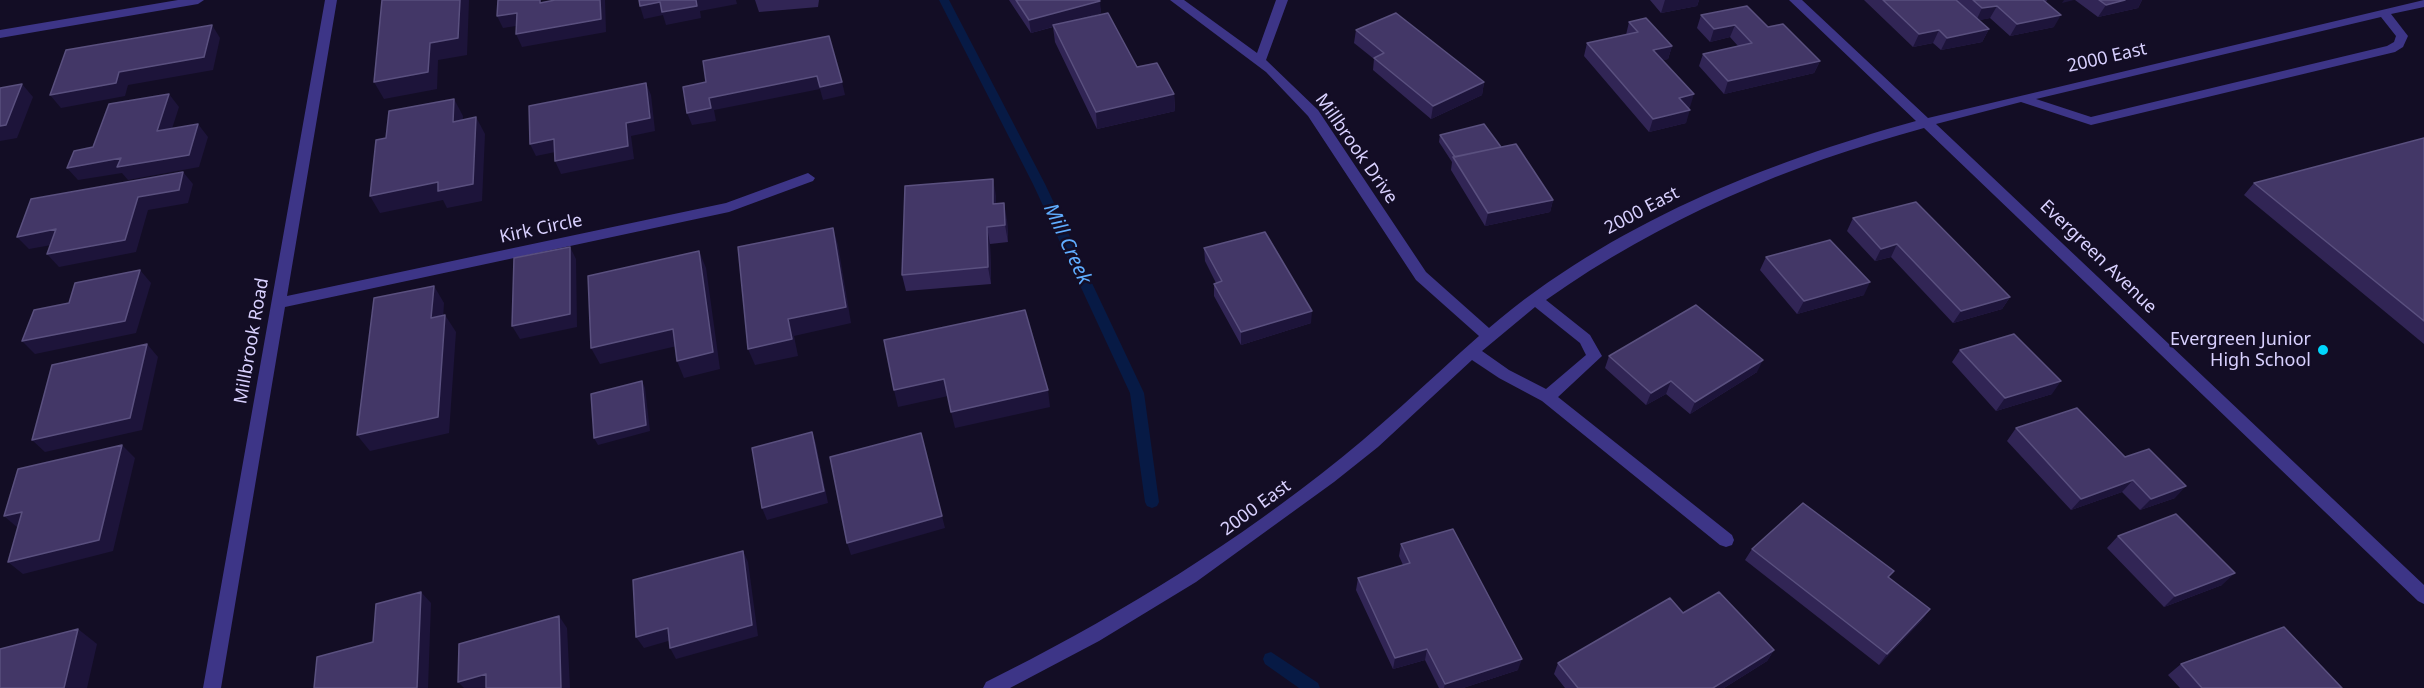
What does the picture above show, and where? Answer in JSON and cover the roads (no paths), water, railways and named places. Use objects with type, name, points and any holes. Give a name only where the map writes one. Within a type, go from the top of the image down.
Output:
[{"type":"street","points":[[0,34],[198,0]]},
{"type":"street","name":"Millbrook Road","points":[[212,688],[331,0]]},
{"type":"street","name":"Millbrook Drive","points":[[1176,0],[1260,61],[1313,113],[1421,276],[1489,336]]},
{"type":"street","points":[[1260,61],[1282,0]]},
{"type":"street","name":"Evergreen Avenue","points":[[1795,0],[2424,596]]},
{"type":"street","name":"2000 East","points":[[992,688],[1015,683],[1237,547],[1372,441],[1489,336],[1536,300],[1641,233],[1725,191],[1825,152],[1926,123],[2021,98],[2424,3]]},
{"type":"street","points":[[2021,98],[2091,121],[2391,49],[2399,44],[2402,36],[2384,12]]},
{"type":"street","name":"Kirk Circle","points":[[278,303],[729,207],[808,178]]},
{"type":"street","points":[[1536,300],[1585,339],[1594,356],[1547,397]]},
{"type":"street","points":[[1472,352],[1504,374],[1547,397],[1726,540]]},
{"type":"waterway","name":"Mill Creek","points":[[944,0],[1039,184],[1137,393],[1152,502]]},
{"type":"waterway","name":"Mill Creek","points":[[1271,659],[1312,688]]},
{"type":"place","name":"Evergreen Junior High School","points":[[2323,350]]}]
